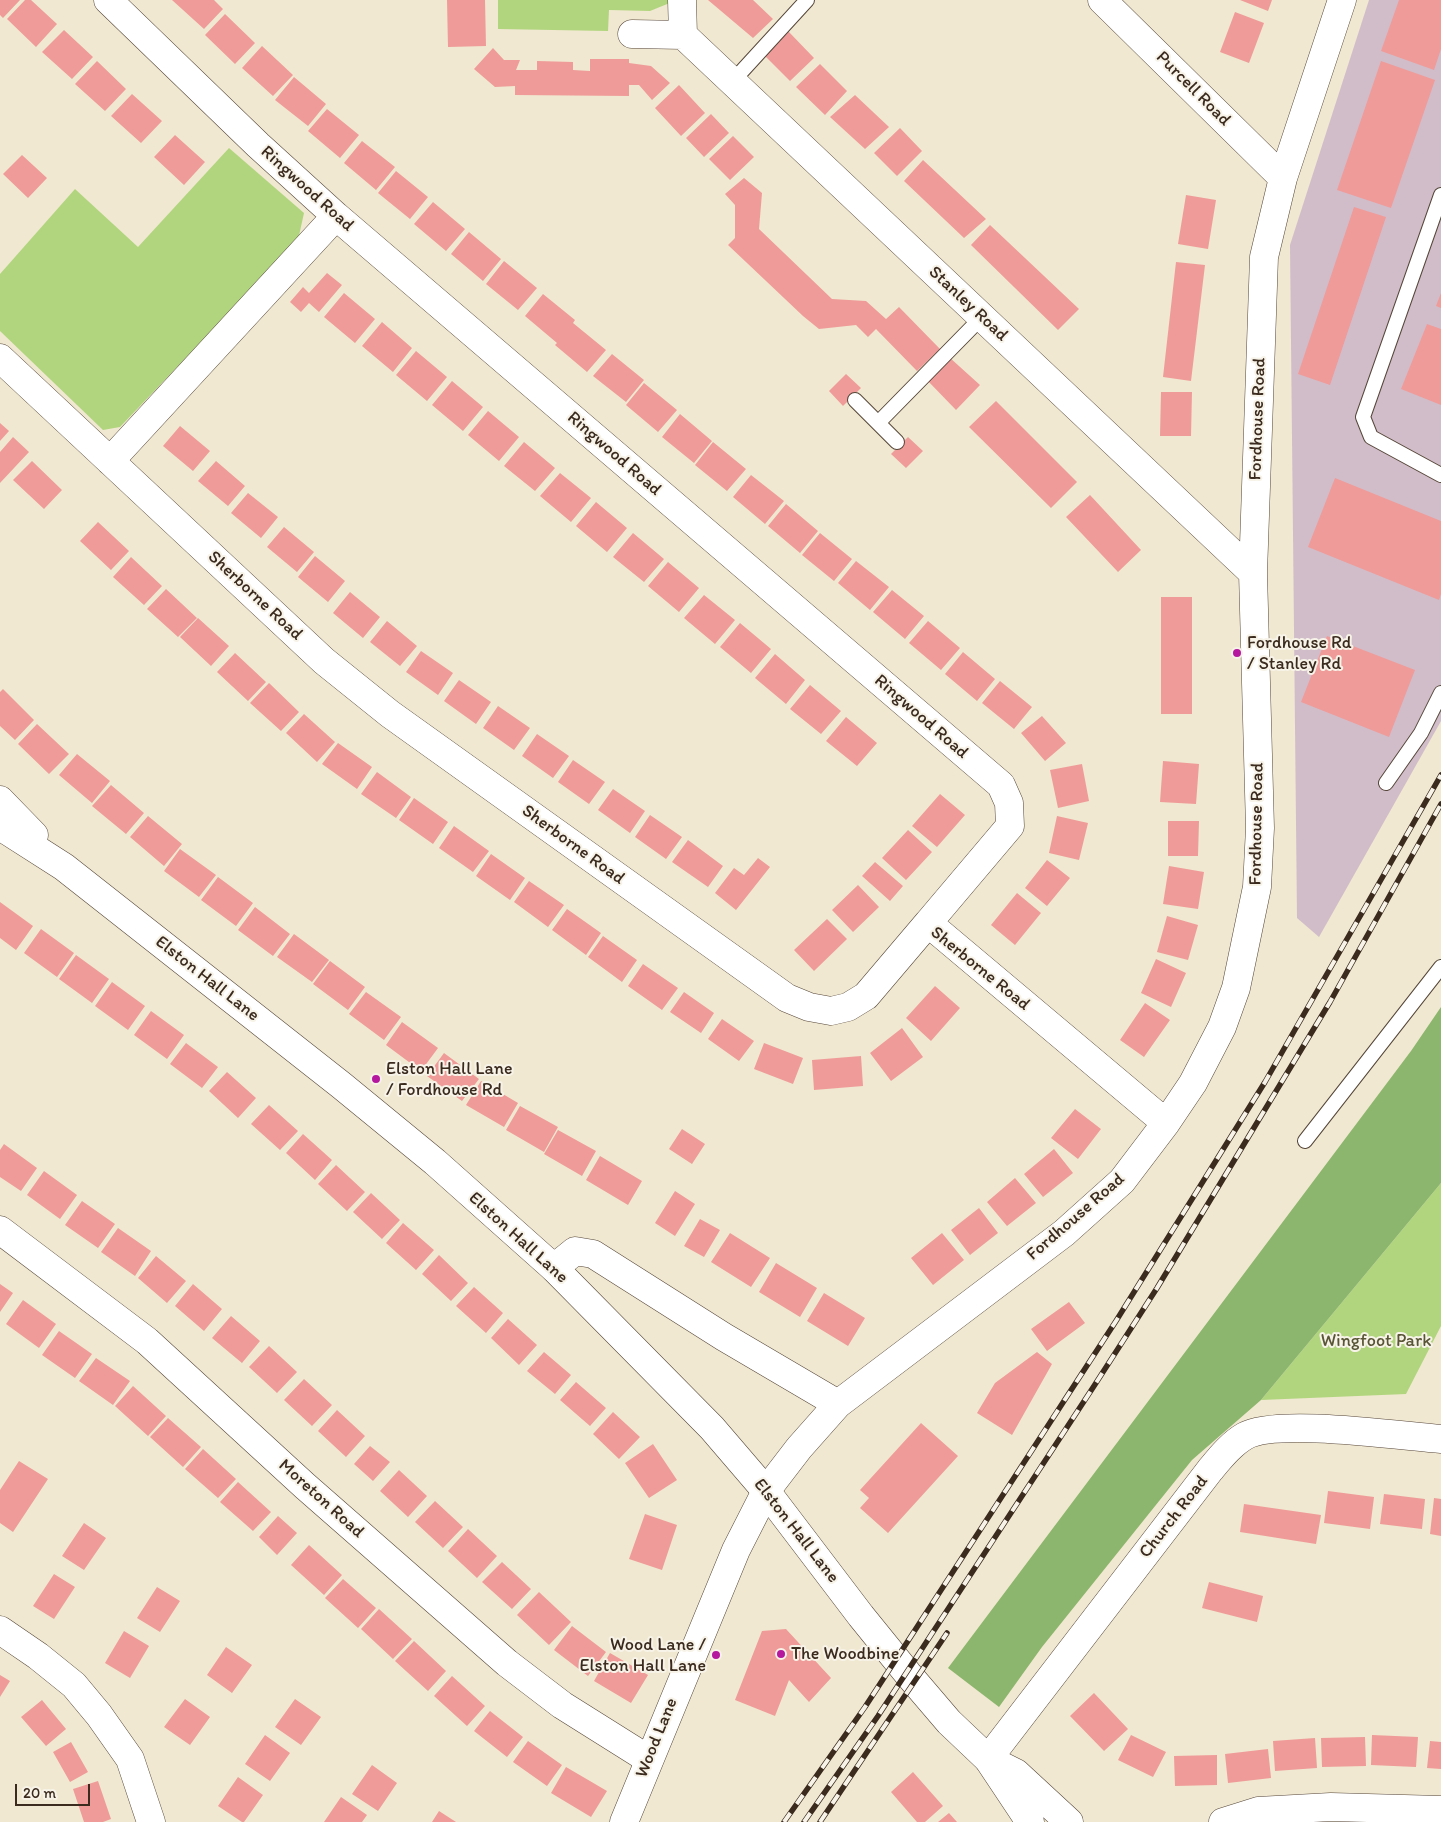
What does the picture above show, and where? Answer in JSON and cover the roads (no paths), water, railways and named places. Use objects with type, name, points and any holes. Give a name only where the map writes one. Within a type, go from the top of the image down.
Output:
[{"type":"street","name":"Ringwood Road","points":[[108,0],[251,138],[336,216],[1000,785],[1009,803],[1010,826],[928,923]]},
{"type":"street","points":[[632,34],[683,36],[682,0]]},
{"type":"street","name":"Purcell Road","points":[[1102,0],[1283,178]]},
{"type":"street","name":"Fordhouse Road","points":[[766,1491],[799,1448],[838,1404],[1064,1233],[1122,1181],[1166,1123],[1193,1083],[1222,1027],[1236,988],[1257,886],[1260,828],[1253,573],[1264,257],[1283,178],[1342,0]]},
{"type":"street","name":"Stanley Road","points":[[683,36],[1253,573]]},
{"type":"street","points":[[110,461],[336,216]]},
{"type":"street","name":"Sherborne Road","points":[[0,358],[324,661],[390,714],[787,998],[809,1007],[831,1010],[848,1007],[866,996],[928,923],[1166,1123]]},
{"type":"street","name":"Elston Hall Lane","points":[[0,800],[64,867]]},
{"type":"street","name":"Elston Hall Lane","points":[[0,826],[64,867],[435,1162],[554,1268],[712,1428],[766,1491],[861,1616],[908,1674],[949,1722],[988,1759]]},
{"type":"street","name":"Moreton Road","points":[[0,1230],[146,1341],[305,1486],[507,1663],[562,1705],[648,1759]]},
{"type":"street","points":[[554,1268],[575,1251],[593,1254],[724,1337],[838,1404]]},
{"type":"street","name":"Church Road","points":[[988,1759],[1210,1470],[1224,1453],[1246,1435],[1273,1428],[1320,1429],[1441,1439]]},
{"type":"street","name":"Wood Lane","points":[[624,1822],[648,1759],[736,1550],[766,1491]]},
{"type":"street","points":[[0,1630],[38,1656],[74,1685],[100,1715],[130,1759],[151,1822]]},
{"type":"street","points":[[988,1759],[1030,1822]]},
{"type":"street","points":[[988,1759],[1016,1772],[1069,1822]]},
{"type":"street","points":[[1222,1822],[1258,1811],[1322,1807],[1441,1810]]},
{"type":"lane","points":[[732,82],[807,0]]},
{"type":"lane","points":[[1441,195],[1363,417],[1371,437],[1441,475]]},
{"type":"lane","points":[[879,422],[982,317]]},
{"type":"lane","points":[[855,400],[897,442]]},
{"type":"lane","points":[[1386,783],[1420,732],[1441,694]]},
{"type":"lane","points":[[1305,1141],[1441,967]]},
{"type":"railway","points":[[784,1822],[865,1707],[1116,1321],[1265,1082],[1441,775]]},
{"type":"railway","points":[[804,1822],[878,1716],[1157,1288],[1330,1002],[1441,804]]},
{"type":"railway","points":[[820,1822],[947,1633]]},
{"type":"place","name":"Fordhouse Rd / Stanley Rd","points":[[1237,653]]},
{"type":"place","name":"Elston Hall Lane / Fordhouse Rd","points":[[376,1079]]},
{"type":"place","name":"The Woodbine","points":[[781,1654]]},
{"type":"place","name":"Wood Lane / Elston Hall Lane","points":[[716,1655]]},
{"type":"park label","name":"Wingfoot Park","points":[[1376,1341]]}]
